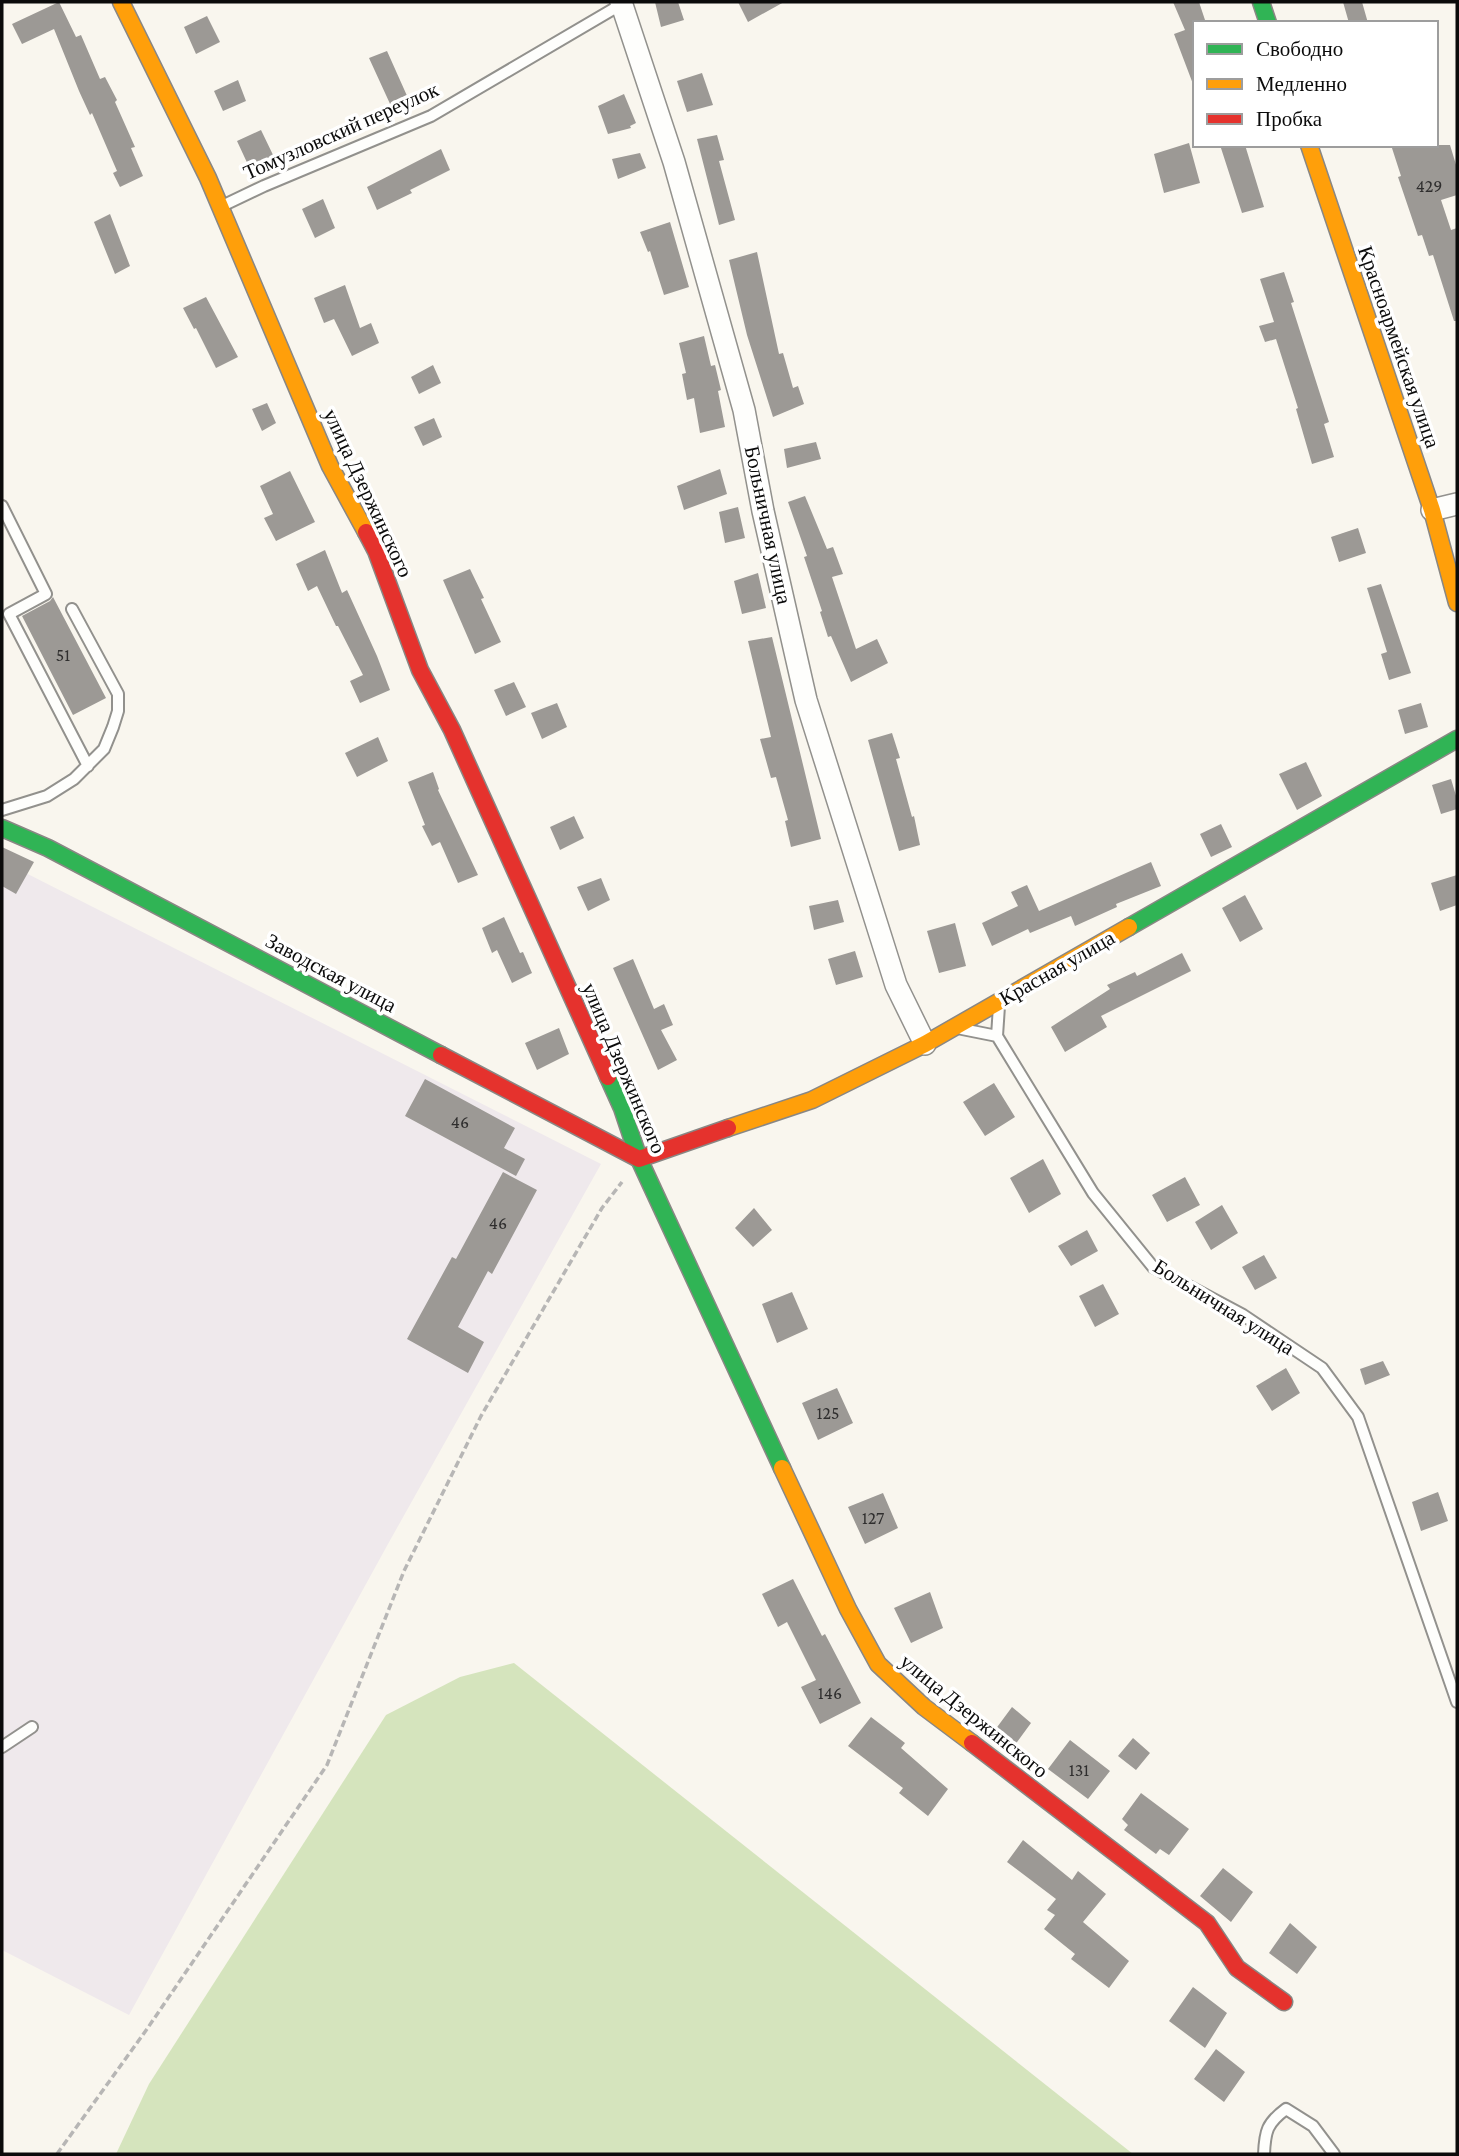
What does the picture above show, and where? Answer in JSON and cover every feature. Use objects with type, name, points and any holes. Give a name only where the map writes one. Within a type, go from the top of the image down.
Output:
[{"type":"street","name":"улица Дзержинского","points":[[121,2],[208,178],[330,466],[376,551],[420,670],[452,730],[622,1108],[639,1159],[848,1609],[878,1664],[924,1707],[1207,1923],[1237,1968],[1284,2003]]},
{"type":"street","points":[[1261,2],[1267,21]]},
{"type":"street","name":"Больничная улица","points":[[622,3],[674,162],[744,410],[763,511],[806,701],[896,985],[925,1044]]},
{"type":"street","name":"Красноармейская улица","points":[[1310,147],[1432,510],[1457,603]]},
{"type":"street","points":[[1432,510],[1457,504]]},
{"type":"street","name":"Красная улица","points":[[639,1159],[812,1100],[925,1044],[1457,739]]},
{"type":"street","name":"Заводская улица","points":[[2,828],[48,848],[639,1159]]},
{"type":"lane","name":"Томузловский переулок","points":[[220,207],[431,116],[622,3]]},
{"type":"lane","points":[[2,506],[47,594],[9,614],[88,766]]},
{"type":"lane","points":[[2,810],[47,796],[75,779],[104,749],[118,711],[117,694],[72,609]]},
{"type":"lane","points":[[955,1027],[997,1036],[999,1002]]},
{"type":"lane","name":"Больничная улица","points":[[997,1036],[1093,1193],[1153,1267],[1243,1315],[1322,1368],[1358,1417],[1457,1702]]},
{"type":"lane","points":[[2,1747],[32,1727]]},
{"type":"lane","points":[[1264,2154],[1265,2134],[1273,2119],[1286,2109],[1313,2126],[1334,2154]]},
{"type":"path","points":[[57,2154],[148,2029],[327,1765],[404,1571],[481,1416],[602,1208],[639,1159]]},
{"type":"shaded area","points":[[2,861],[601,1164],[129,2015],[2,1950]]},
{"type":"green space","points":[[514,1663],[1133,2154],[116,2154],[149,2084],[386,1715],[460,1677]]},
{"type":"building","points":[[59,2],[76,37],[81,35],[100,79],[105,77],[135,147],[131,148],[143,176],[120,187],[113,173],[117,171],[92,113],[90,115],[79,91],[54,29],[22,44],[12,24]]},
{"type":"building","points":[[655,2],[678,2],[684,20],[661,27]]},
{"type":"building","points":[[738,2],[784,2],[748,22]]},
{"type":"building","points":[[1173,2],[1199,2],[1205,21],[1193,21],[1193,84],[1174,34],[1185,30]]},
{"type":"building","points":[[1343,2],[1362,2],[1367,21],[1348,21]]},
{"type":"building","points":[[207,16],[220,42],[196,54],[184,27]]},
{"type":"building","points":[[387,51],[408,98],[391,106],[369,58]]},
{"type":"building","points":[[702,73],[713,105],[687,112],[677,81]]},
{"type":"building","points":[[238,80],[246,101],[223,111],[214,91]]},
{"type":"building","points":[[624,94],[636,123],[630,126],[631,128],[608,134],[598,106]]},
{"type":"building","points":[[261,130],[274,157],[250,169],[237,141]]},
{"type":"building","points":[[717,135],[724,160],[719,161],[735,220],[719,225],[697,139]]},
{"type":"building","points":[[1189,143],[1200,183],[1164,193],[1154,154]]},
{"type":"building","points":[[1450,145],[1457,168],[1457,195],[1441,200],[1451,230],[1457,228],[1457,321],[1454,321],[1433,255],[1429,256],[1422,235],[1418,236],[1398,177],[1401,176],[1392,147]]},
{"type":"building","points":[[1221,147],[1246,147],[1264,207],[1242,213]]},
{"type":"building","points":[[441,149],[450,170],[377,210],[367,187]]},
{"type":"building","points":[[640,153],[646,168],[618,179],[612,159]]},
{"type":"building","points":[[323,199],[335,228],[315,238],[302,209]]},
{"type":"building","points":[[110,214],[130,266],[115,274],[94,222]]},
{"type":"building","points":[[670,222],[689,287],[664,295],[650,251],[648,252],[640,232]]},
{"type":"building","points":[[757,252],[779,354],[783,353],[793,388],[798,386],[804,404],[773,417],[747,335],[729,260]]},
{"type":"building","points":[[1284,272],[1294,302],[1291,303],[1329,422],[1324,424],[1334,457],[1312,464],[1276,339],[1265,342],[1259,326],[1274,322],[1260,279]]},
{"type":"building","points":[[345,285],[360,328],[371,323],[379,343],[352,356],[334,319],[324,323],[314,298]]},
{"type":"building","points":[[206,297],[238,357],[216,368],[183,308]]},
{"type":"building","points":[[704,336],[711,366],[715,365],[721,390],[718,391],[725,427],[700,433],[694,398],[687,400],[682,374],[686,373],[679,343]]},
{"type":"building","points":[[433,365],[441,383],[419,394],[411,377]]},
{"type":"building","points":[[267,403],[276,423],[262,431],[252,409]]},
{"type":"building","points":[[434,418],[442,437],[423,446],[414,427]]},
{"type":"building","points":[[816,442],[821,459],[787,468],[784,449]]},
{"type":"building","points":[[720,469],[727,494],[684,510],[677,486]]},
{"type":"building","points":[[290,471],[315,522],[276,541],[264,518],[273,514],[260,486]]},
{"type":"building","points":[[805,496],[827,549],[833,547],[843,574],[832,577],[856,649],[877,639],[888,663],[851,682],[831,636],[828,637],[804,557],[807,556],[788,502]]},
{"type":"building","points":[[738,507],[745,538],[725,543],[719,512]]},
{"type":"building","points":[[1358,528],[1366,553],[1339,562],[1331,537]]},
{"type":"building","points":[[325,550],[342,593],[347,590],[390,690],[360,703],[350,681],[363,675],[317,586],[308,591],[296,564]]},
{"type":"building","points":[[470,569],[501,642],[475,654],[443,580]]},
{"type":"building","points":[[758,573],[766,608],[742,614],[734,581]]},
{"type":"building","points":[[1381,584],[1411,673],[1389,680],[1381,654],[1387,652],[1367,588]]},
{"type":"building","points":[[53,597],[106,698],[73,715],[22,616]]},
{"type":"building","points":[[772,637],[821,839],[791,847],[785,821],[788,820],[776,777],[771,778],[760,739],[771,737],[748,641]]},
{"type":"building","points":[[514,682],[526,707],[506,716],[494,690]]},
{"type":"building","points":[[557,703],[567,727],[542,739],[531,713]]},
{"type":"building","points":[[1421,703],[1428,727],[1405,734],[1398,710]]},
{"type":"building","points":[[892,733],[900,758],[896,759],[920,845],[899,851],[868,740]]},
{"type":"building","points":[[378,737],[388,761],[357,777],[345,753]]},
{"type":"building","points":[[1306,762],[1322,796],[1297,810],[1279,774]]},
{"type":"building","points":[[433,772],[438,790],[478,875],[458,883],[440,842],[432,846],[422,826],[425,825],[408,782]]},
{"type":"building","points":[[1451,779],[1457,809],[1441,814],[1432,785]]},
{"type":"building","points":[[574,816],[584,838],[560,850],[550,827]]},
{"type":"building","points":[[1221,824],[1232,847],[1211,857],[1200,834]]},
{"type":"building","points":[[2,847],[34,862],[16,894],[2,886]]},
{"type":"building","points":[[1151,862],[1161,886],[1116,904],[1117,907],[1075,926],[1071,916],[1030,933],[1028,929],[992,946],[982,923],[1018,906],[1011,892],[1027,885],[1039,911]]},
{"type":"building","points":[[1457,875],[1457,905],[1440,911],[1431,883]]},
{"type":"building","points":[[601,878],[610,900],[588,911],[577,887]]},
{"type":"building","points":[[1245,895],[1263,929],[1240,942],[1222,908]]},
{"type":"building","points":[[838,900],[844,922],[814,930],[809,906]]},
{"type":"building","points":[[504,917],[532,973],[512,983],[497,950],[492,953],[482,928]]},
{"type":"building","points":[[955,923],[966,966],[939,973],[927,931]]},
{"type":"building","points":[[855,951],[863,977],[836,985],[828,959]]},
{"type":"building","points":[[1182,953],[1191,971],[1101,1016],[1107,1027],[1065,1052],[1051,1027],[1110,989],[1107,985],[1135,972],[1137,976]]},
{"type":"building","points":[[633,959],[654,1009],[664,1004],[673,1025],[661,1030],[677,1060],[658,1070],[613,968]]},
{"type":"building","points":[[559,1028],[569,1054],[537,1070],[525,1043]]},
{"type":"building","points":[[425,1079],[515,1128],[504,1148],[525,1159],[516,1176],[405,1116]]},
{"type":"building","points":[[994,1083],[1015,1117],[985,1136],[963,1102]]},
{"type":"building","points":[[1043,1159],[1061,1194],[1029,1213],[1010,1178]]},
{"type":"building","points":[[503,1172],[537,1190],[492,1274],[488,1271],[458,1327],[484,1342],[468,1373],[407,1339],[452,1257],[456,1259]]},
{"type":"building","points":[[1185,1177],[1200,1205],[1167,1222],[1152,1195]]},
{"type":"building","points":[[1222,1205],[1238,1233],[1211,1250],[1195,1222]]},
{"type":"building","points":[[754,1208],[772,1230],[753,1247],[735,1228]]},
{"type":"building","points":[[1087,1230],[1098,1251],[1071,1266],[1058,1246]]},
{"type":"building","points":[[1264,1255],[1277,1278],[1255,1290],[1242,1267]]},
{"type":"building","points":[[1103,1284],[1119,1314],[1095,1327],[1079,1296]]},
{"type":"building","points":[[792,1292],[808,1329],[777,1343],[762,1304]]},
{"type":"building","points":[[1383,1361],[1390,1375],[1365,1385],[1360,1369]]},
{"type":"building","points":[[1286,1368],[1300,1393],[1272,1411],[1256,1386]]},
{"type":"building","points":[[837,1388],[853,1423],[818,1440],[802,1403]]},
{"type":"building","points":[[1438,1492],[1448,1521],[1421,1531],[1412,1502]]},
{"type":"building","points":[[883,1493],[898,1528],[865,1544],[848,1507]]},
{"type":"building","points":[[793,1579],[861,1703],[820,1724],[801,1687],[816,1680],[787,1622],[778,1627],[762,1594]]},
{"type":"building","points":[[930,1592],[943,1628],[911,1643],[894,1608]]},
{"type":"building","points":[[1012,1707],[1031,1723],[1012,1749],[992,1734]]},
{"type":"building","points":[[871,1717],[905,1743],[901,1748],[948,1789],[928,1816],[899,1793],[903,1788],[848,1746]]},
{"type":"building","points":[[1133,1738],[1150,1753],[1136,1770],[1118,1756]]},
{"type":"building","points":[[1070,1740],[1110,1771],[1088,1799],[1048,1769]]},
{"type":"building","points":[[1141,1793],[1189,1829],[1169,1855],[1160,1849],[1156,1854],[1124,1830],[1128,1825],[1122,1819]]},
{"type":"building","points":[[1023,1840],[1072,1880],[1078,1871],[1106,1894],[1083,1922],[1129,1961],[1109,1988],[1071,1959],[1075,1954],[1044,1929],[1055,1915],[1047,1910],[1056,1899],[1007,1862]]},
{"type":"building","points":[[1223,1868],[1253,1892],[1231,1922],[1200,1896]]},
{"type":"building","points":[[1290,1923],[1317,1947],[1297,1974],[1269,1953]]},
{"type":"building","points":[[1193,1987],[1227,2013],[1205,2048],[1169,2021]]},
{"type":"building","points":[[1216,2049],[1245,2072],[1224,2102],[1194,2079]]},
{"type":"traffic: fast","points":[[1261,2],[1267,21]]},
{"type":"traffic: fast","points":[[1129,927],[1457,739]]},
{"type":"traffic: fast","points":[[2,828],[48,848],[441,1055]]},
{"type":"traffic: fast","points":[[608,1077],[622,1108],[639,1159],[782,1468]]},
{"type":"traffic: slow","points":[[121,2],[208,178],[330,466],[366,532]]},
{"type":"traffic: slow","points":[[1310,147],[1432,510],[1457,603]]},
{"type":"traffic: slow","points":[[728,1128],[812,1100],[925,1044],[1129,927]]},
{"type":"traffic: slow","points":[[782,1468],[848,1609],[878,1664],[924,1707],[972,1743]]},
{"type":"traffic: jam","points":[[366,532],[376,551],[420,670],[452,730],[608,1077]]},
{"type":"traffic: jam","points":[[441,1055],[639,1159],[728,1128]]},
{"type":"traffic: jam","points":[[972,1743],[1207,1923],[1237,1968],[1284,2002]]}]
